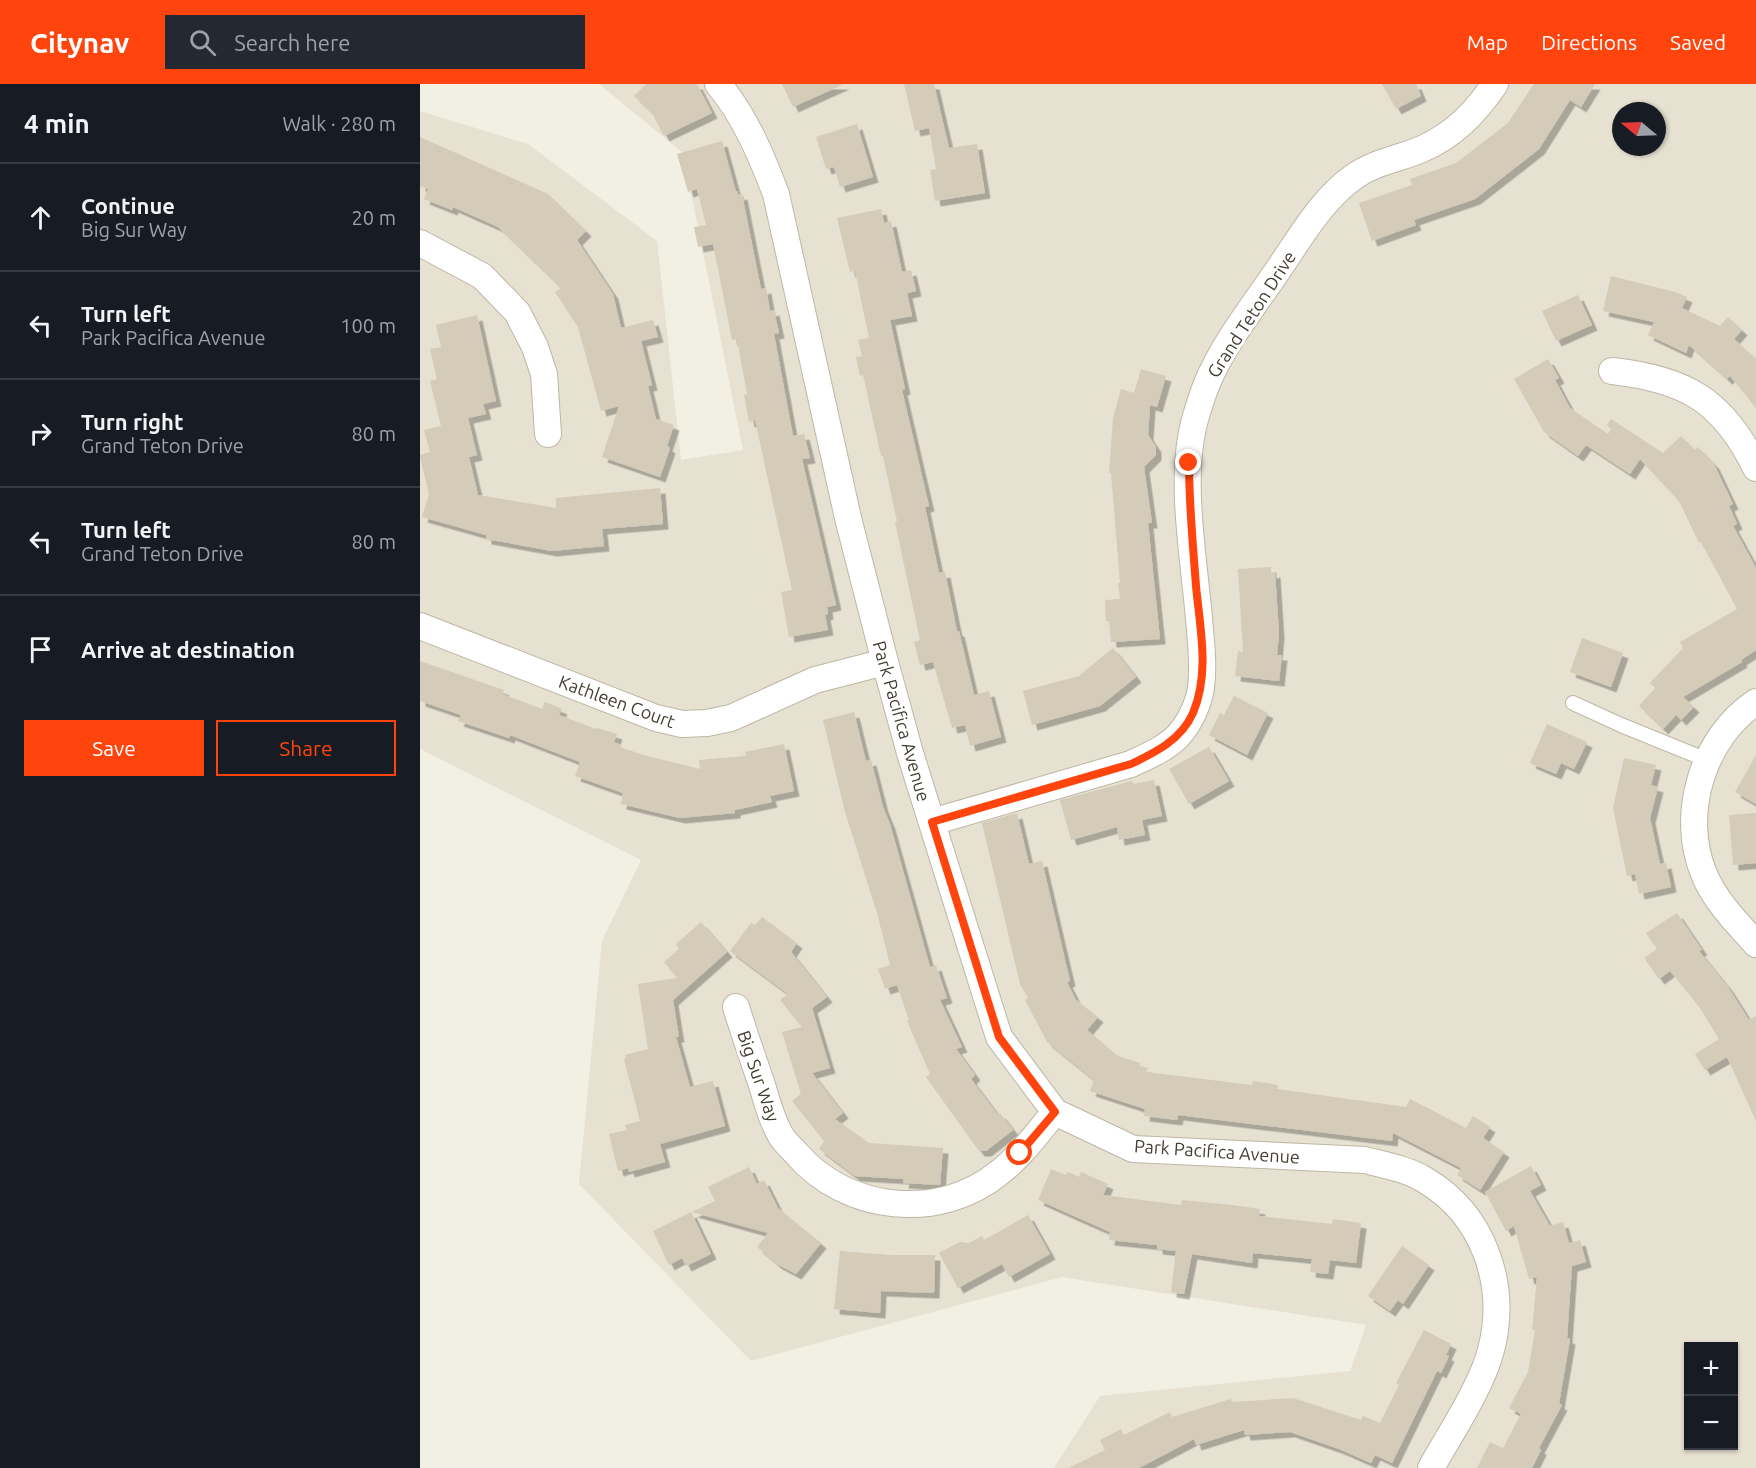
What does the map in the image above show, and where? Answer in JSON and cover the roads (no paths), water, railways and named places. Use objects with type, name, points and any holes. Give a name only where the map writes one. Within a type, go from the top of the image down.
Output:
[{"type":"street","name":"Park Pacifica Avenue","points":[[718,84],[744,121],[776,194],[849,519],[885,662],[999,1037],[1055,1112],[1133,1149],[1365,1160],[1396,1167],[1424,1180],[1448,1196],[1470,1220],[1486,1250],[1496,1283],[1497,1316],[1491,1351],[1478,1383],[1431,1468]]},
{"type":"street","name":"Grand Teton Drive","points":[[932,822],[1131,764],[1158,752],[1178,735],[1192,715],[1201,690],[1203,661],[1189,504],[1189,463],[1194,426],[1206,386],[1225,349],[1311,221],[1331,196],[1355,176],[1387,160],[1421,149],[1452,133],[1478,109],[1495,84]]},
{"type":"street","points":[[420,243],[482,276],[517,312],[535,347],[544,374],[548,434]]},
{"type":"street","points":[[1612,372],[1669,381],[1694,393],[1718,410],[1735,430],[1756,468]]},
{"type":"street","name":"Kathleen Court","points":[[420,626],[656,718],[682,724],[707,723],[731,718],[815,680],[885,662]]},
{"type":"street","points":[[1756,702],[1729,726],[1711,751],[1700,778],[1694,808],[1696,843],[1703,874],[1719,901],[1756,944]]},
{"type":"street","name":"Big Sur Way","points":[[736,1007],[771,1115],[781,1137],[822,1179],[850,1193],[871,1200],[899,1204],[928,1204],[955,1197],[979,1186],[1000,1172],[1055,1112]]},
{"type":"lane","points":[[1573,703],[1707,760]]}]
